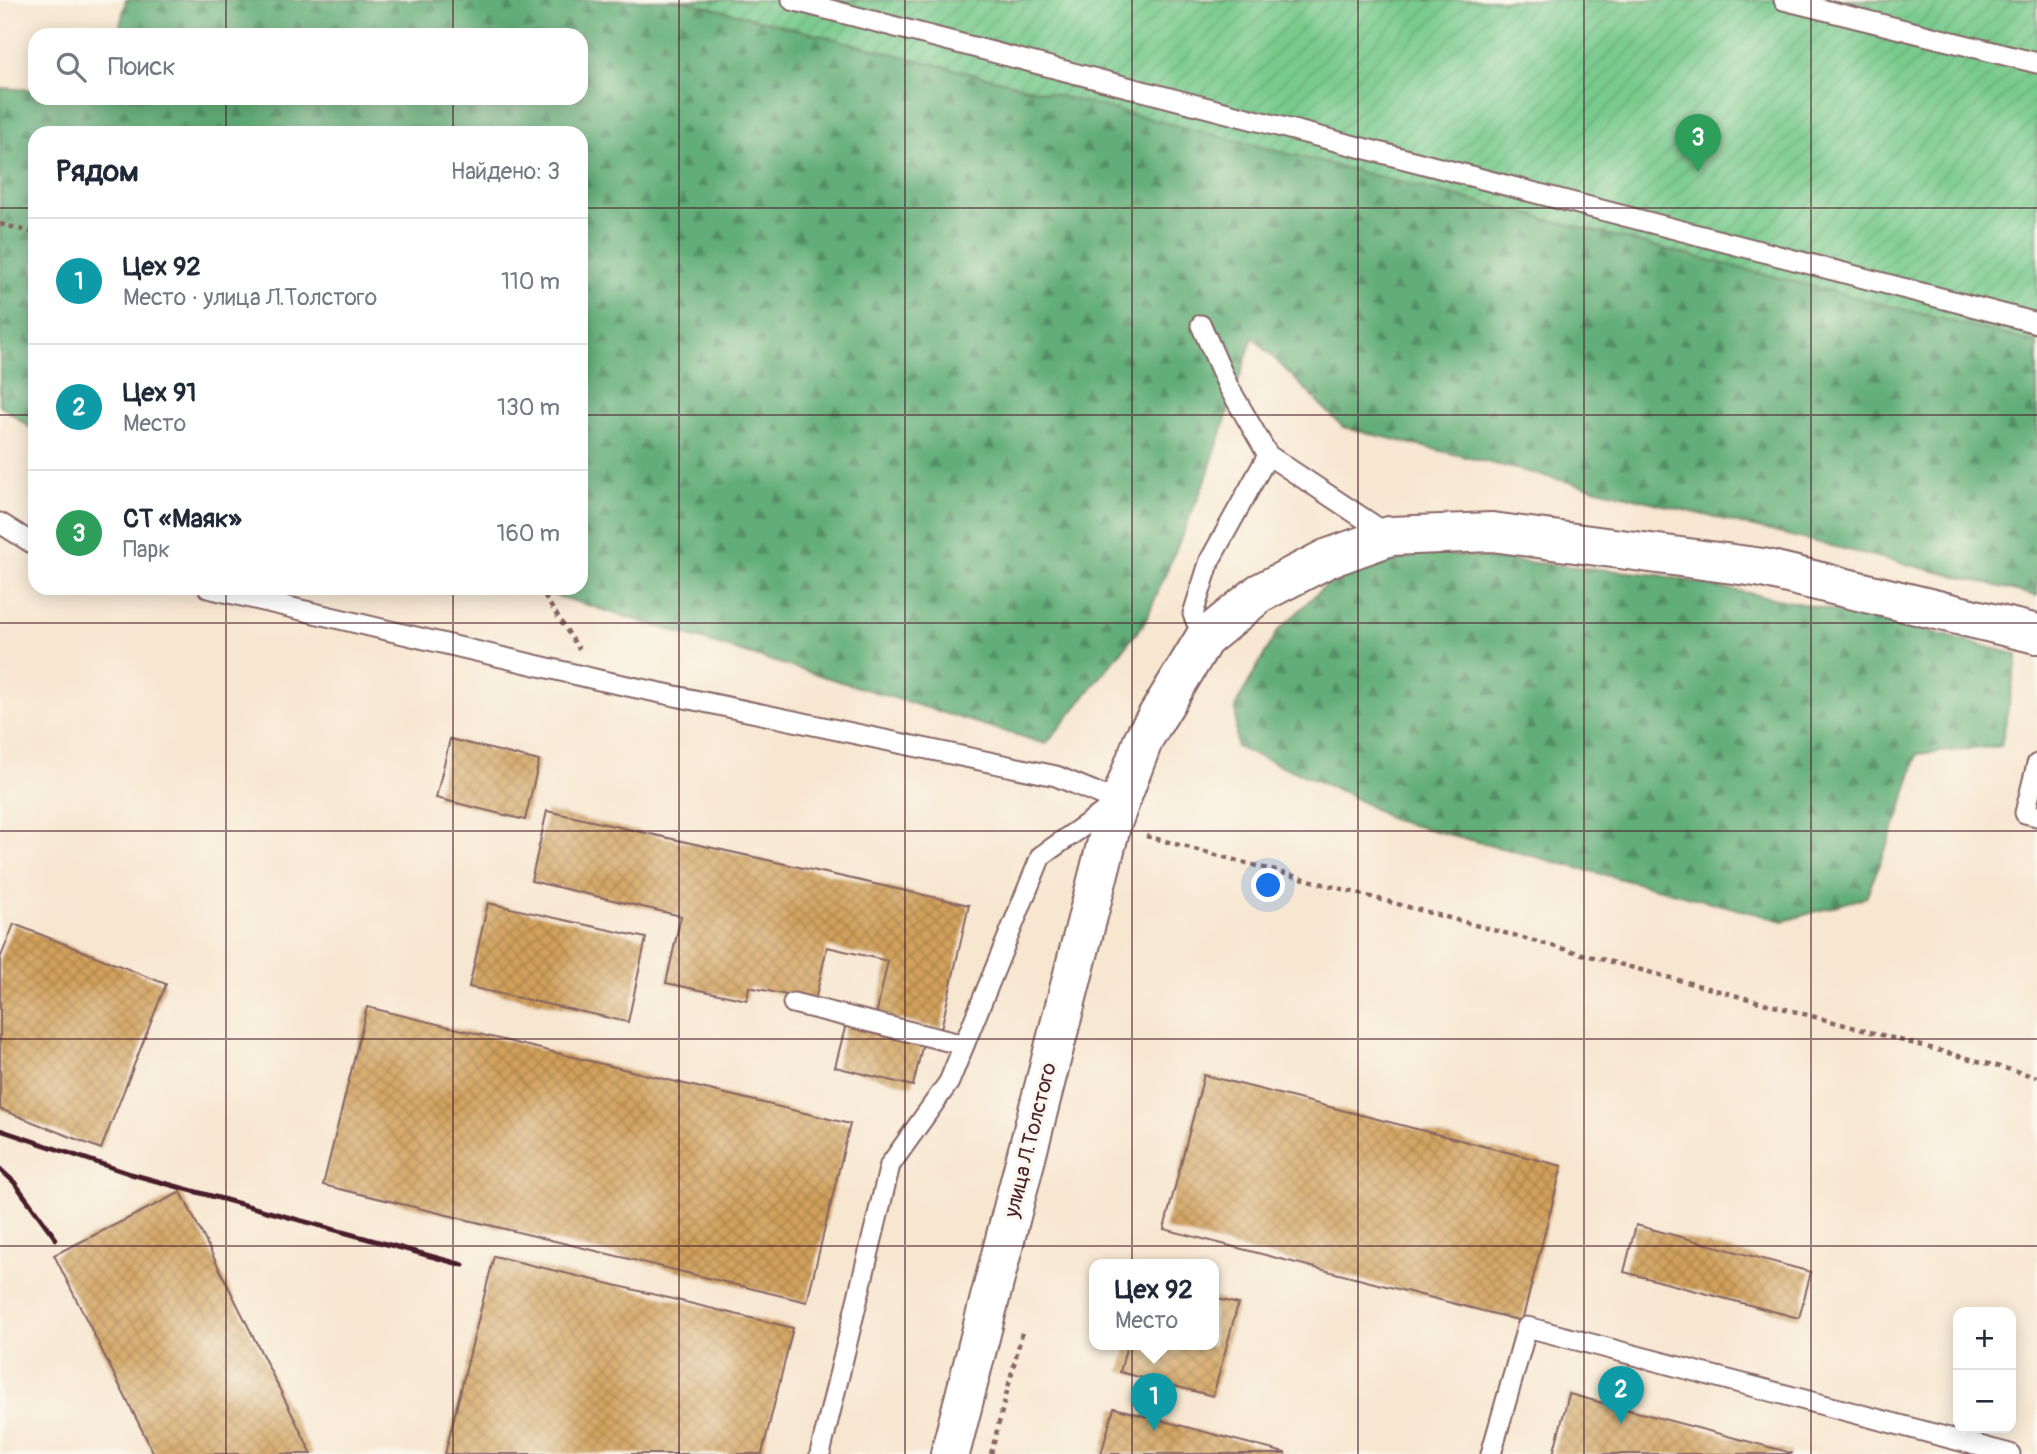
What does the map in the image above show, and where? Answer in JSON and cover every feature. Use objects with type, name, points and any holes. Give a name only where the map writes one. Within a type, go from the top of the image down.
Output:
[{"type":"street","name":"улица Л.Толстого","points":[[950,1454],[1115,814],[1144,738],[1204,639],[1260,593],[1326,559],[1390,536],[1492,532],[1763,568],[2037,634]]},
{"type":"lane","points":[[792,0],[2037,323]]},
{"type":"lane","points":[[1784,0],[2037,63]]},
{"type":"lane","points":[[1201,325],[1228,386],[1268,455],[1390,536]]},
{"type":"lane","points":[[1204,639],[1193,614],[1210,560],[1268,455]]},
{"type":"lane","points":[[0,523],[28,541]]},
{"type":"lane","points":[[238,595],[600,680],[1056,776],[1115,814],[1041,856],[949,1082],[890,1165],[820,1454]]},
{"type":"lane","points":[[2037,764],[2025,813],[2037,816]]},
{"type":"lane","points":[[793,1003],[964,1045]]},
{"type":"lane","points":[[1491,1454],[1527,1327],[2010,1454]]},
{"type":"path","points":[[0,224],[28,231]]},
{"type":"path","points":[[544,595],[600,680]]},
{"type":"path","points":[[1115,814],[2037,1077]]},
{"type":"green space","points":[[126,0],[681,0],[2037,343],[2037,596],[1343,427],[1253,337],[1206,479],[1145,622],[1046,744],[554,595],[588,595],[588,126],[28,126],[28,426],[0,405],[0,88],[28,90],[28,105],[588,105],[588,28],[120,28]]},
{"type":"green space","points":[[681,0],[2037,0],[2037,343]]},
{"type":"green space","points":[[1424,552],[1659,575],[1897,623],[2018,655],[2001,746],[1917,754],[1899,816],[1866,897],[1784,921],[1393,820],[1346,793],[1236,747],[1236,705],[1277,632],[1329,582]]},
{"type":"building","points":[[450,739],[539,761],[525,820],[436,798]]},
{"type":"building","points":[[547,811],[969,905],[941,1029],[876,1015],[888,961],[827,947],[815,1001],[749,987],[747,1000],[666,983],[681,916],[531,881]]},
{"type":"building","points":[[488,903],[646,938],[628,1022],[469,987]]},
{"type":"building","points":[[14,924],[166,984],[101,1149],[0,1109],[0,959]]},
{"type":"building","points":[[367,1007],[850,1124],[807,1302],[323,1185]]},
{"type":"building","points":[[846,1024],[923,1043],[913,1086],[835,1067]]},
{"type":"building","points":[[1204,1075],[1562,1166],[1522,1321],[1164,1229]]},
{"type":"building","points":[[181,1192],[312,1454],[154,1454],[54,1255]]},
{"type":"building","points":[[1636,1225],[1811,1272],[1799,1318],[1624,1272]]},
{"type":"building","points":[[494,1256],[793,1328],[762,1454],[445,1454]]},
{"type":"building","points":[[1219,1299],[1238,1304],[1213,1396],[1120,1372],[1126,1350],[1219,1350]]},
{"type":"building","points":[[1569,1394],[1792,1453],[1553,1454]]},
{"type":"building","points":[[1114,1408],[1285,1453],[1285,1454],[1101,1454]]},
{"type":"railway","points":[[0,1130],[131,1174],[463,1265]]},
{"type":"railway","points":[[0,1169],[14,1182],[56,1239]]},
{"type":"place","name":"СТ «Маяк»","points":[[1698,172]]},
{"type":"place","name":"Цех 91","points":[[1621,1424]]},
{"type":"place","name":"Цех 92","points":[[1154,1431]]}]
